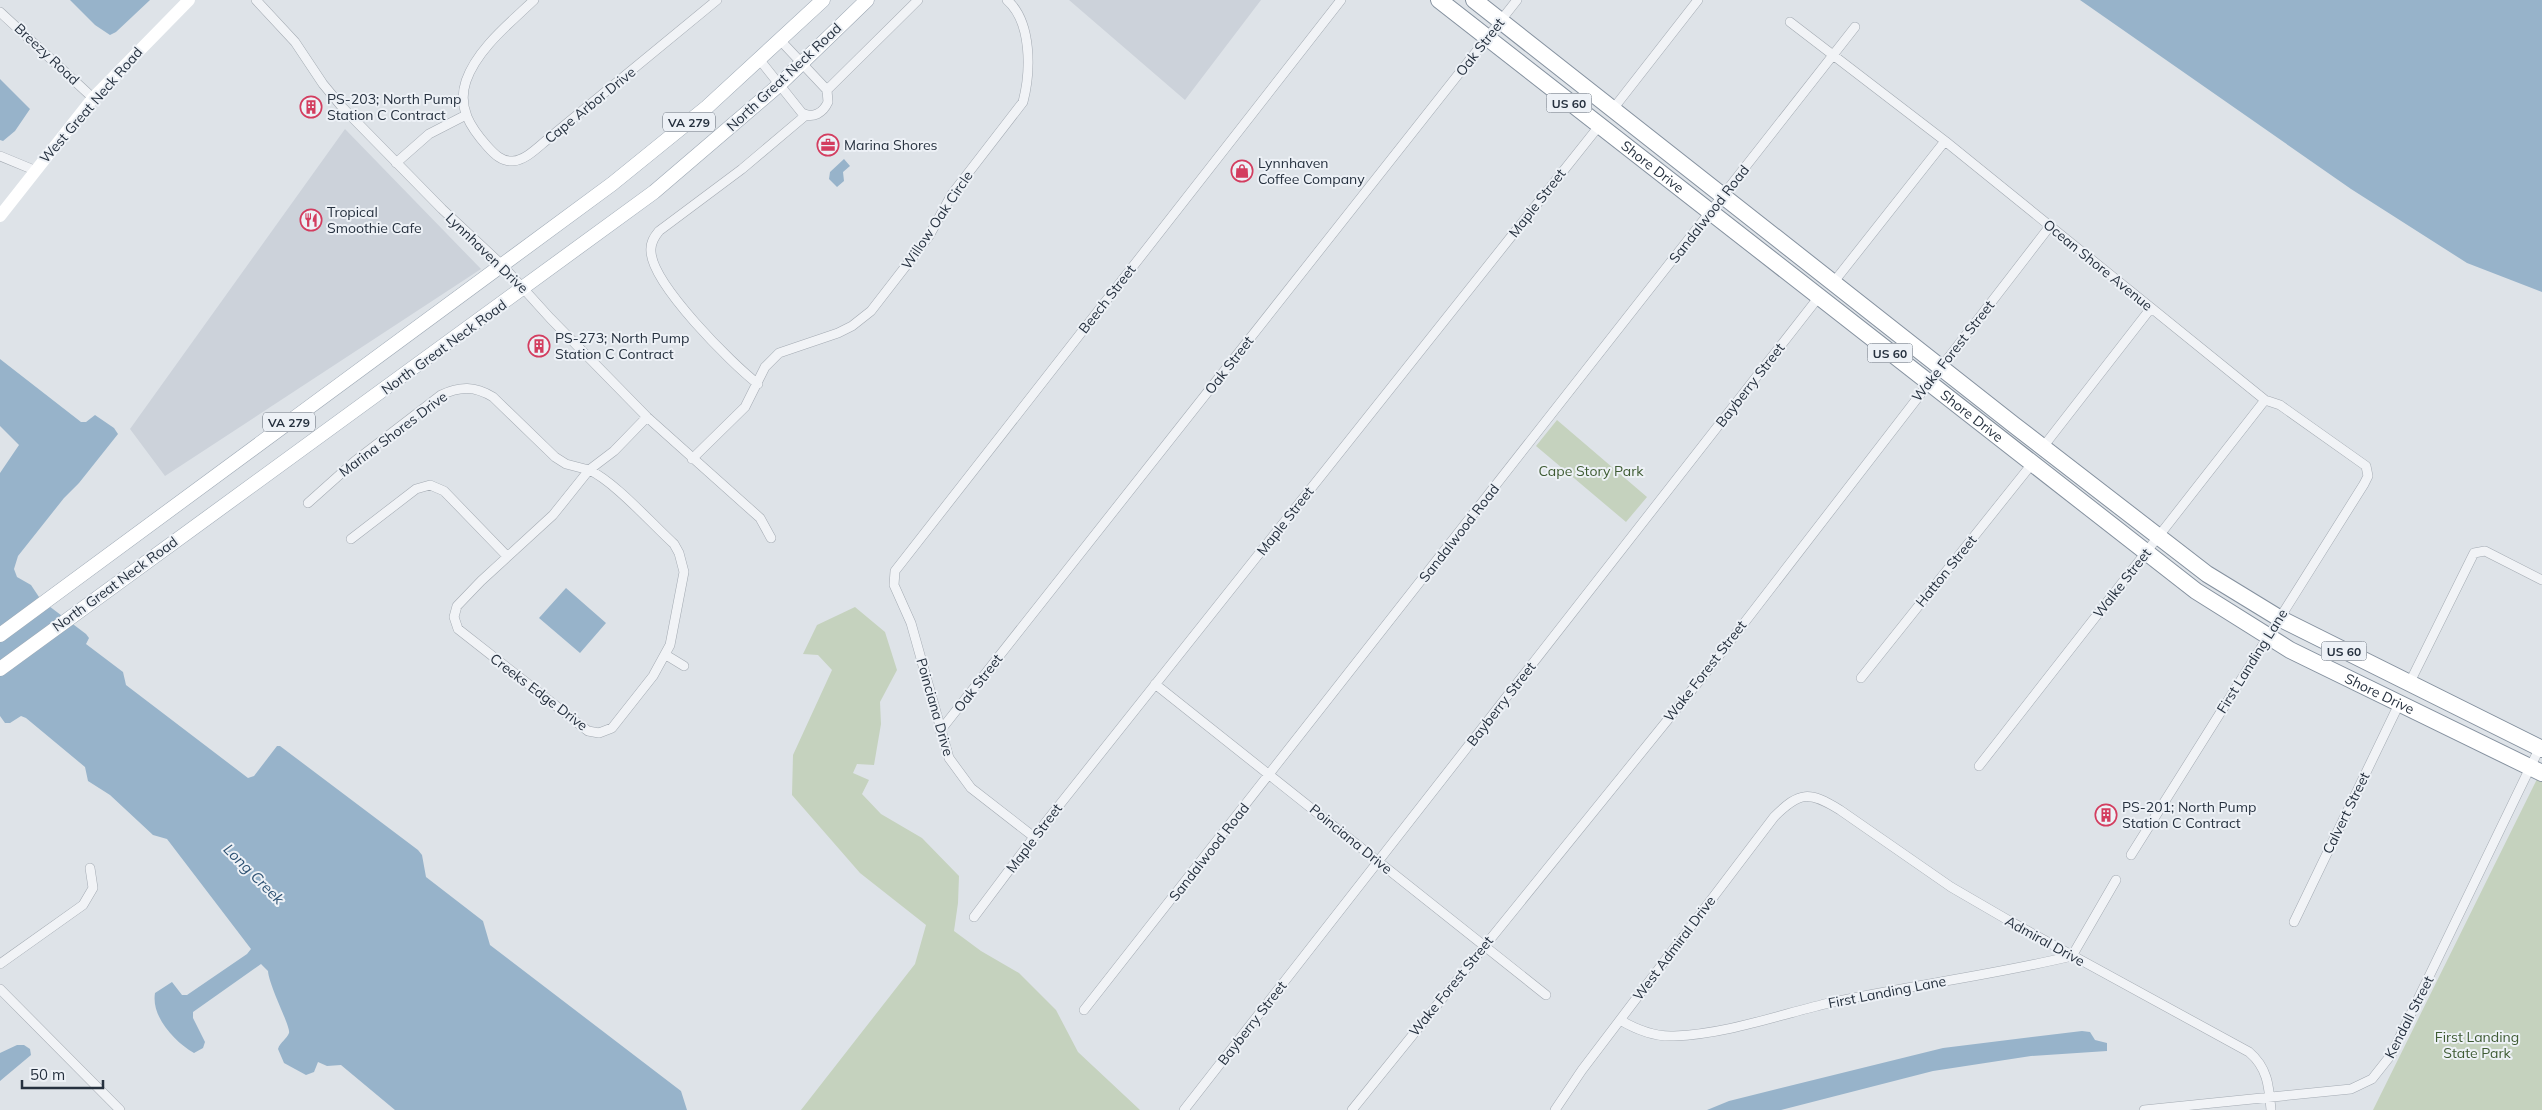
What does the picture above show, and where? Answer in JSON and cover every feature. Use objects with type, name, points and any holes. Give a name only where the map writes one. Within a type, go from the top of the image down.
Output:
[{"type":"highway","name":"Shore Drive","points":[[1439,0],[2145,554],[2201,595],[2267,636],[2399,704],[2536,771]]},
{"type":"highway","name":"Shore Drive","points":[[1474,0],[2207,574],[2279,618],[2409,684],[2541,747]]},
{"type":"main road","name":"North Great Neck Road","points":[[0,635],[502,265],[667,140],[760,59],[823,0]]},
{"type":"main road","name":"North Great Neck Road","points":[[0,669],[96,597],[654,192],[779,85],[867,0]]},
{"type":"street","name":"West Great Neck Road","points":[[0,216],[34,170],[94,98],[188,0]]},
{"type":"street","name":"Lynnhaven Drive","points":[[256,0],[295,42],[323,84],[342,107],[461,228],[502,265],[550,318],[647,417],[760,518],[771,538]]},
{"type":"street","name":"Cape Arbor Drive","points":[[534,0],[497,37],[470,71],[463,95],[466,115],[472,130],[494,154],[508,161],[522,159],[623,80],[717,0]]},
{"type":"street","points":[[827,90],[918,0]]},
{"type":"street","name":"Willow Oak Circle","points":[[692,458],[745,407],[765,367],[779,353],[838,333],[852,326],[871,311],[929,236],[952,194],[1023,102],[1026,80],[1025,36],[1019,15],[1007,0]]},
{"type":"street","name":"Beech Street","points":[[902,603],[893,579],[895,571],[908,552],[1341,0]]},
{"type":"street","name":"Oak Street","points":[[940,731],[1517,0]]},
{"type":"street","points":[[1612,109],[1698,0]]},
{"type":"street","name":"Breezy Road","points":[[0,12],[94,98]]},
{"type":"street","name":"Ocean Shore Avenue","points":[[1790,22],[1945,141],[2265,400],[2280,405],[2366,466]]},
{"type":"street","points":[[1834,56],[1855,27]]},
{"type":"street","points":[[758,384],[738,369],[688,315],[652,259],[651,245],[659,231],[742,169],[806,115],[815,115],[826,107],[829,96],[827,90],[780,40]]},
{"type":"street","name":"Sandalwood Road","points":[[1084,1010],[1834,56]]},
{"type":"street","points":[[760,59],[779,85],[806,115]]},
{"type":"street","points":[[396,163],[429,134],[466,115]]},
{"type":"street","name":"Maple Street","points":[[974,918],[1034,837],[1598,126]]},
{"type":"street","points":[[1833,283],[1945,141]]},
{"type":"street","points":[[0,156],[34,170]]},
{"type":"street","name":"Wake Forest Street","points":[[1352,1110],[1704,675],[1940,366],[2050,226]]},
{"type":"street","name":"Bayberry Street","points":[[1184,1110],[1818,298]]},
{"type":"street","points":[[2043,447],[2151,308]]},
{"type":"street","name":"Marina Shores Drive","points":[[308,503],[355,461],[441,395],[462,388],[474,388],[493,397],[555,457],[566,464],[589,470]]},
{"type":"street","name":"Walke Street","points":[[1980,766],[2265,400]]},
{"type":"street","points":[[589,470],[614,451],[647,417]]},
{"type":"street","name":"Hatton Street","points":[[1862,678],[2032,465]]},
{"type":"street","name":"First Landing Lane","points":[[2131,855],[2364,484],[2368,476],[2366,466]]},
{"type":"street","name":"Creeks Edge Drive","points":[[589,470],[598,474],[611,485],[674,544],[680,553],[684,582],[666,655],[653,676],[612,728],[598,733],[588,731],[458,629],[454,617],[457,606],[507,556],[553,515],[589,470]]},
{"type":"street","points":[[351,539],[416,489],[430,485],[444,491],[507,556]]},
{"type":"street","points":[[2409,684],[2474,553],[2485,551],[2542,580]]},
{"type":"street","name":"Poinciana Drive","points":[[902,603],[911,623],[949,758],[964,781],[1034,837]]},
{"type":"street","points":[[666,655],[684,666]]},
{"type":"street","name":"Poinciana Drive","points":[[1155,684],[1546,995]]},
{"type":"street","name":"Calvert Street","points":[[2294,922],[2399,704]]},
{"type":"street","name":"Kendall Street","points":[[2144,1110],[2352,1089],[2363,1085],[2381,1071],[2391,1055],[2536,771],[2541,747]]},
{"type":"street","name":"Admiral Drive","points":[[1803,796],[1821,798],[1951,886],[2072,956],[2249,1052],[2263,1067],[2267,1077],[2271,1110]]},
{"type":"street","name":"West Admiral Drive","points":[[1555,1110],[1620,1020],[1774,817],[1787,804],[1803,796]]},
{"type":"street","points":[[0,964],[83,905],[93,888],[90,868]]},
{"type":"street","points":[[2072,956],[2116,880]]},
{"type":"street","name":"First Landing Lane","points":[[1620,1020],[1643,1032],[1657,1035],[1705,1033],[1835,1002],[1990,974],[2072,956]]},
{"type":"street","points":[[0,989],[120,1110]]},
{"type":"shaded area","points":[[1069,0],[1261,0],[1185,100]]},
{"type":"shaded area","points":[[345,129],[481,269],[165,476],[130,429]]},
{"type":"green space","name":"Cape Story Park","points":[[1557,420],[1647,497],[1626,522],[1536,446]]},
{"type":"green space","points":[[855,607],[885,632],[897,670],[880,702],[881,724],[874,765],[857,764],[853,773],[869,780],[862,794],[881,814],[922,838],[959,876],[954,931],[981,951],[1019,973],[1056,1010],[1078,1052],[1140,1110],[801,1110],[915,964],[926,925],[860,873],[792,795],[793,755],[832,670],[818,655],[803,654],[817,625]]},
{"type":"green space","name":"First Landing State Park","points":[[2542,769],[2542,1110],[2373,1110]]},
{"type":"water","points":[[70,0],[150,0],[116,32],[110,35],[95,25]]},
{"type":"water","points":[[2080,0],[2542,0],[2542,292],[2467,263],[2351,189]]},
{"type":"water","points":[[0,79],[30,109],[15,131],[3,141],[0,140]]},
{"type":"water","points":[[844,159],[850,166],[843,172],[844,181],[837,187],[829,179],[830,172]]},
{"type":"water","name":"Long Creek","points":[[0,359],[81,422],[86,422],[95,415],[114,428],[118,434],[18,556],[14,569],[17,577],[31,585],[41,600],[86,634],[89,638],[86,644],[123,672],[126,685],[248,778],[254,776],[277,746],[280,746],[418,850],[422,855],[426,877],[483,921],[490,945],[681,1091],[687,1110],[395,1110],[341,1065],[327,1066],[318,1062],[314,1072],[306,1075],[284,1063],[278,1049],[288,1035],[289,1029],[268,971],[261,964],[193,1012],[193,1018],[205,1042],[203,1048],[194,1053],[172,1036],[157,1011],[155,993],[172,982],[182,995],[187,995],[247,954],[251,949],[167,839],[153,835],[110,795],[88,781],[85,767],[26,718],[21,716],[10,723],[5,723],[0,716],[0,473],[19,445],[0,426]]},
{"type":"water","points":[[566,588],[606,623],[580,653],[539,618]]},
{"type":"water","points":[[2082,1031],[2090,1032],[2095,1040],[2107,1043],[2107,1051],[2031,1056],[1933,1071],[1781,1110],[1707,1110],[1729,1101],[1943,1048]]},
{"type":"water","points":[[17,1045],[24,1045],[30,1049],[31,1055],[0,1081],[0,1053]]},
{"type":"place","name":"PS-203; North Pump Station C Contract","points":[[311,107]]},
{"type":"place","name":"Marina Shores","points":[[828,145]]},
{"type":"place","name":"Lynnhaven Coffee Company","points":[[1242,171]]},
{"type":"place","name":"Tropical Smoothie Cafe","points":[[311,220]]},
{"type":"place","name":"PS-273; North Pump Station C Contract","points":[[539,346]]},
{"type":"place","name":"PS-201; North Pump Station C Contract","points":[[2106,815]]}]
